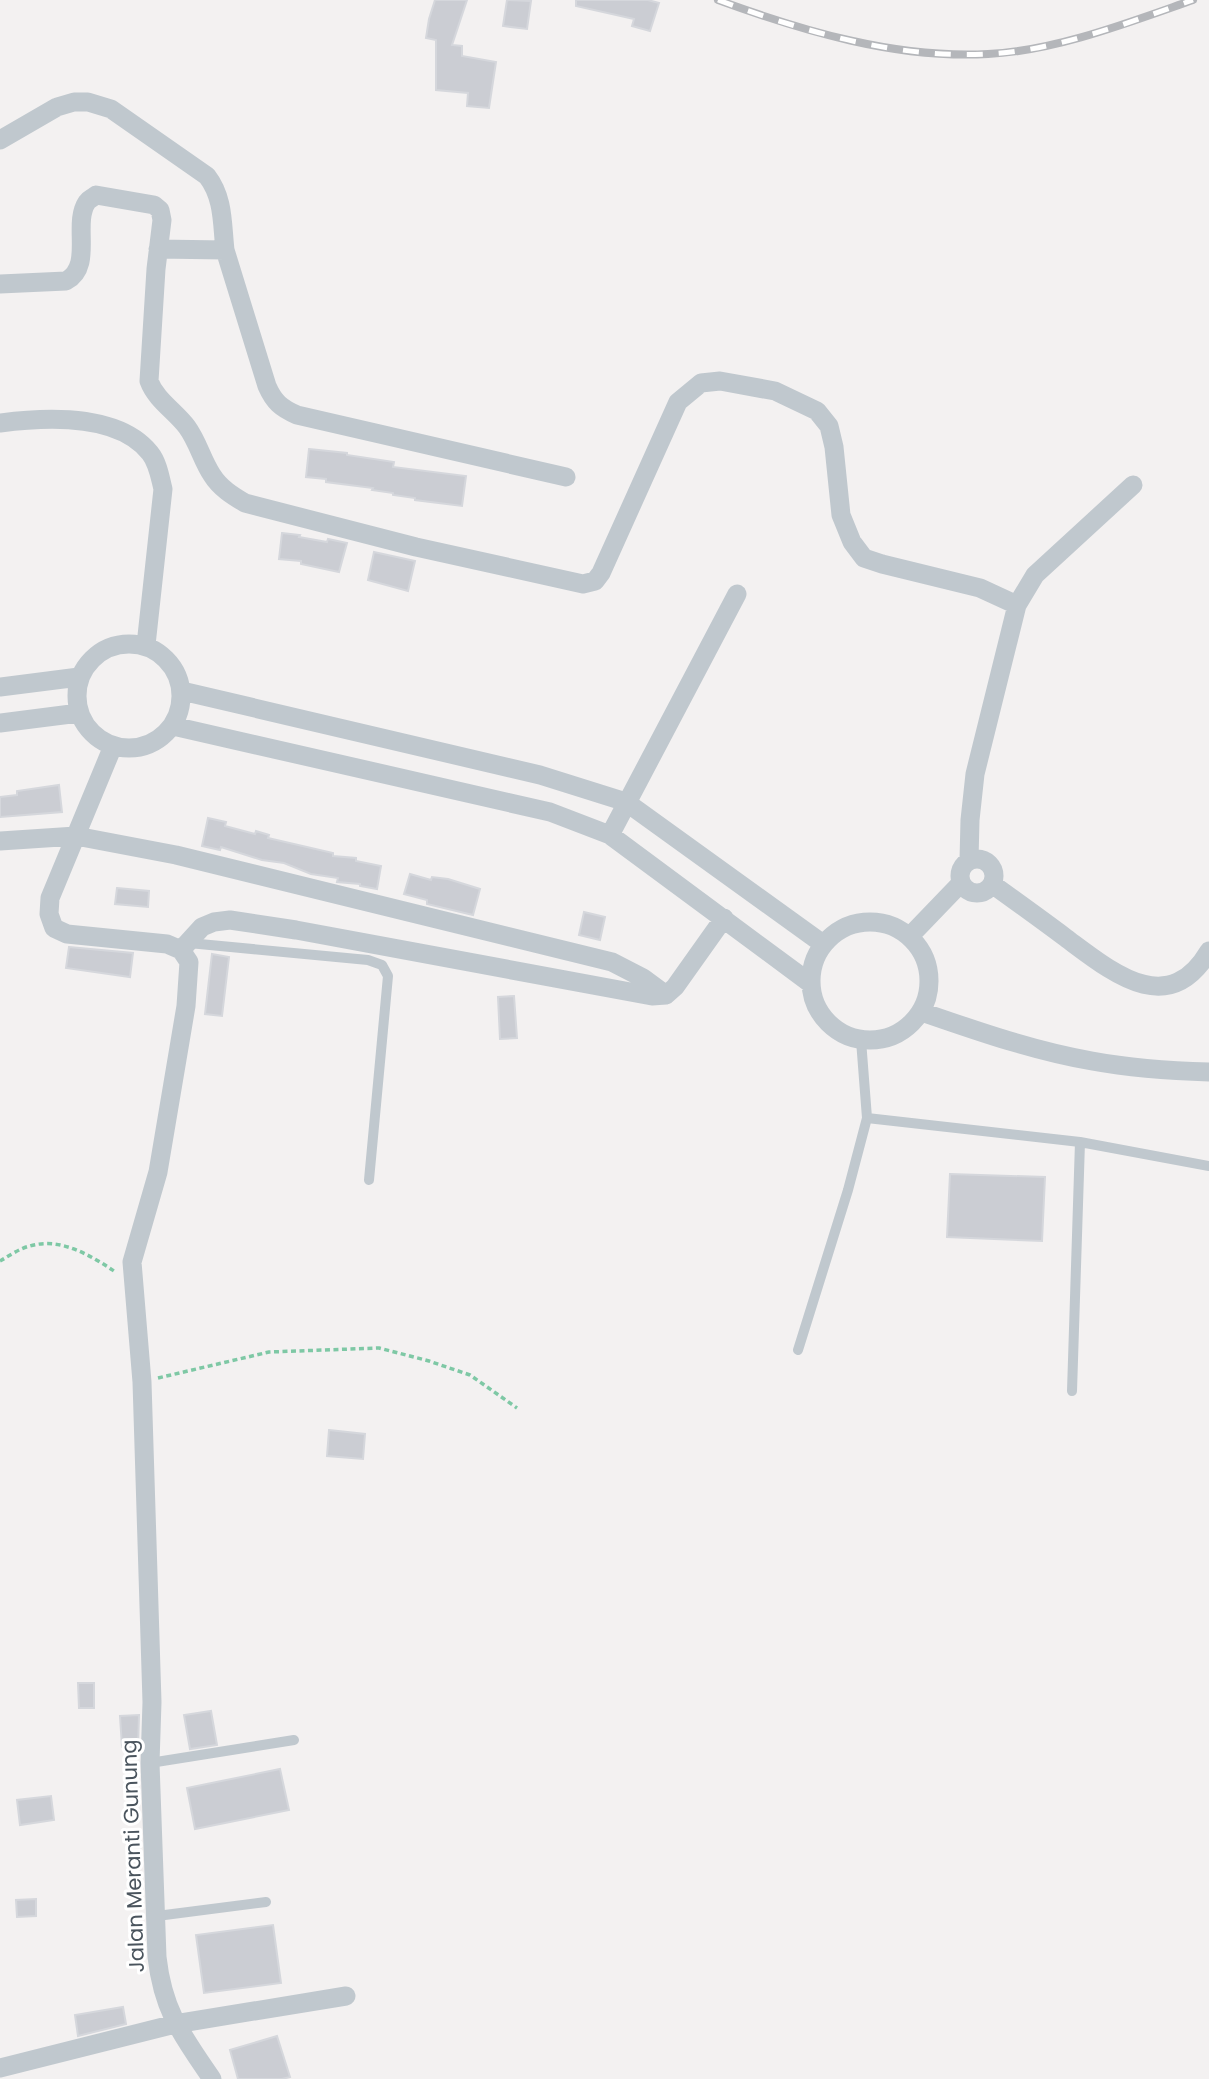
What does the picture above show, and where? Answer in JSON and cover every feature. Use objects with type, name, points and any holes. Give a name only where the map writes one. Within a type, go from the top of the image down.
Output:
[{"type":"street","points":[[0,140],[57,107],[88,102],[111,109],[207,176],[216,187],[220,199],[225,250],[267,386],[273,400],[282,408],[297,415],[566,477]]},
{"type":"street","points":[[0,284],[66,281],[72,277],[80,262],[87,202],[96,195],[154,205],[160,210],[162,220],[149,381],[153,392],[174,410],[188,428],[212,476],[228,493],[245,503],[416,547],[583,584],[595,581],[601,573],[678,402],[701,383],[711,380],[730,382],[788,396],[817,411],[829,426],[834,447],[841,515],[852,542],[864,558],[980,588],[1017,605]]},
{"type":"street","points":[[158,249],[225,250]]},
{"type":"street","points":[[0,423],[61,418],[108,426],[134,437],[151,454],[159,470],[163,489],[146,646]]},
{"type":"street","points":[[969,860],[975,774],[1017,605],[1035,575],[1133,485]]},
{"type":"street","points":[[610,835],[737,594]]},
{"type":"street","points":[[126,643],[146,646],[164,655],[176,671],[182,691],[181,709],[173,726],[157,741],[135,748],[113,746],[92,734],[79,713],[76,695],[79,677],[90,660],[106,648],[126,643]]},
{"type":"street","points":[[0,687],[79,677]]},
{"type":"street","points":[[182,691],[540,775],[626,802],[823,944]]},
{"type":"street","points":[[0,723],[79,713]]},
{"type":"street","points":[[173,726],[550,812],[610,835],[810,984]]},
{"type":"street","points":[[113,746],[50,898],[49,914],[54,928],[67,934],[184,946],[202,927],[230,920],[652,996],[666,995],[675,987],[724,918]]},
{"type":"street","points":[[0,841],[76,836],[176,855],[612,962],[643,978],[666,995]]},
{"type":"street","points":[[978,858],[992,867],[992,884],[983,892],[970,892],[961,883],[959,874],[962,866],[969,860],[978,858]]},
{"type":"street","points":[[910,936],[961,883]]},
{"type":"street","points":[[992,884],[1128,981],[1152,987],[1176,984],[1195,972],[1209,951]]},
{"type":"street","points":[[881,922],[910,936],[926,958],[931,986],[922,1012],[906,1030],[885,1039],[861,1040],[836,1030],[818,1010],[810,984],[816,956],[823,944],[849,925],[881,922]]},
{"type":"street","name":"Jalan Meranti Gunung","points":[[184,946],[189,962],[186,1006],[160,1160],[144,1224],[132,1257],[142,1382],[157,1957],[160,1983],[175,2024],[212,2079]]},
{"type":"street","points":[[922,1012],[996,1038],[1091,1061],[1170,1071],[1209,1072]]},
{"type":"street","points":[[0,2068],[175,2024],[346,1996]]},
{"type":"lane","points":[[184,946],[368,960],[382,965],[388,976],[369,1180]]},
{"type":"lane","points":[[797,1350],[848,1190],[867,1118],[861,1040]]},
{"type":"lane","points":[[867,1118],[1080,1142],[1209,1166]]},
{"type":"lane","points":[[1073,1391],[1080,1142]]},
{"type":"lane","points":[[150,1763],[294,1740]]},
{"type":"lane","points":[[157,1916],[266,1902]]},
{"type":"path","points":[[0,1261],[29,1246],[60,1244],[92,1256],[133,1283]]},
{"type":"path","points":[[142,1382],[268,1352],[379,1348],[470,1375],[517,1408]]},
{"type":"building","points":[[435,0],[467,0],[452,45],[462,46],[462,56],[496,62],[489,108],[467,106],[468,93],[436,90],[436,40],[426,38]]},
{"type":"building","points":[[507,0],[531,1],[527,29],[503,26]]},
{"type":"building","points":[[576,0],[648,0],[659,3],[650,31],[632,26],[634,19],[576,6]]},
{"type":"building","points":[[309,449],[394,462],[393,467],[466,476],[462,506],[415,500],[372,490],[373,488],[306,477]]},
{"type":"building","points":[[282,533],[347,543],[339,572],[301,564],[301,561],[279,559]]},
{"type":"building","points":[[374,552],[415,561],[408,591],[368,580]]},
{"type":"building","points":[[59,785],[62,812],[0,817],[0,797],[17,795],[17,791]]},
{"type":"building","points":[[208,818],[226,822],[225,826],[269,835],[268,838],[381,866],[377,889],[337,882],[338,878],[311,874],[284,863],[262,860],[221,847],[220,850],[202,846]]},
{"type":"building","points":[[410,874],[431,880],[432,877],[448,879],[480,889],[473,915],[427,904],[427,900],[404,894]]},
{"type":"building","points":[[117,888],[149,891],[148,907],[115,904]]},
{"type":"building","points":[[584,912],[605,917],[600,940],[579,935]]},
{"type":"building","points":[[69,947],[133,953],[130,977],[66,968]]},
{"type":"building","points":[[212,954],[229,957],[222,1016],[205,1014]]},
{"type":"building","points":[[514,996],[517,1038],[500,1039],[498,997]]},
{"type":"building","points":[[950,1174],[1045,1177],[1042,1241],[947,1237]]},
{"type":"building","points":[[329,1430],[365,1434],[363,1459],[327,1456]]},
{"type":"building","points":[[78,1683],[94,1683],[94,1708],[79,1708]]},
{"type":"building","points":[[211,1711],[217,1745],[190,1749],[184,1715]]},
{"type":"building","points":[[139,1715],[138,1747],[122,1747],[120,1716]]},
{"type":"building","points":[[280,1769],[289,1810],[195,1829],[187,1788]]},
{"type":"building","points":[[51,1796],[54,1820],[20,1825],[17,1800]]},
{"type":"building","points":[[36,1899],[36,1916],[17,1917],[16,1900]]},
{"type":"building","points":[[273,1925],[281,1983],[204,1993],[196,1935]]},
{"type":"building","points":[[123,2007],[126,2024],[78,2036],[75,2015]]},
{"type":"building","points":[[277,2036],[290,2077],[238,2079],[230,2050]]},
{"type":"railway","points":[[718,0],[783,22],[850,40],[919,52],[953,54],[1013,52],[1066,41],[1193,0]]}]
